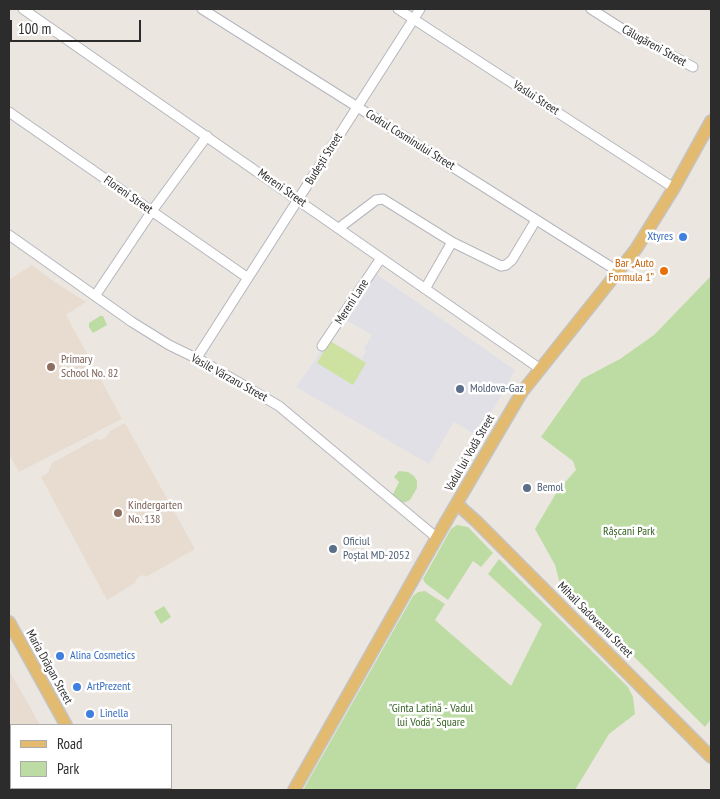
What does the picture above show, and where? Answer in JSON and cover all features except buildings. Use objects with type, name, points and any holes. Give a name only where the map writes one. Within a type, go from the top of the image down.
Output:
[{"type":"main road","name":"Vadul lui Vodă Street","points":[[294,790],[522,392],[619,272],[650,229],[711,121]]},
{"type":"main road","name":"Mihail Sadoveanu Street","points":[[457,504],[711,757]]},
{"type":"main road","name":"Maria Drăgan Street","points":[[9,622],[65,724]]},
{"type":"street","name":"Mereni Street","points":[[23,9],[540,368]]},
{"type":"street","name":"Codrul Cosminului Street","points":[[202,9],[619,272]]},
{"type":"street","name":"Vaslui Street","points":[[398,9],[674,188]]},
{"type":"street","name":"Budești Street","points":[[196,358],[420,9]]},
{"type":"street","name":"Călugăreni Street","points":[[591,9],[624,30],[692,67]]},
{"type":"street","name":"Floreni Street","points":[[9,112],[248,278]]},
{"type":"street","points":[[95,296],[152,212],[208,136]]},
{"type":"street","points":[[339,228],[376,200],[382,199],[452,242],[502,266],[512,260],[536,220]]},
{"type":"street","name":"Vasile Vărzaru Street","points":[[9,235],[132,322],[285,410],[437,538]]},
{"type":"street","points":[[425,289],[452,242]]},
{"type":"street","name":"Mereni Lane","points":[[322,346],[381,258]]},
{"type":"shaded area","name":"Primary School No. 82","points":[[32,265],[86,302],[66,315],[122,419],[19,472],[9,454],[9,280]]},
{"type":"shaded area","points":[[375,273],[515,370],[478,436],[454,422],[429,464],[296,387],[329,340],[362,359],[366,351],[364,349],[372,335],[344,319]]},
{"type":"shaded area","name":"Kindergarten No. 138","points":[[125,423],[195,549],[146,577],[143,575],[137,578],[135,583],[107,600],[41,477],[48,473],[52,463],[96,439],[101,440],[110,431]]},
{"type":"shaded area","points":[[9,670],[39,724],[10,724],[9,763]]},
{"type":"green space","name":"Râșcani Park","points":[[711,276],[711,719],[705,727],[608,631],[562,591],[555,565],[535,529],[558,490],[576,470],[573,461],[541,437],[582,379],[620,359],[654,335]]},
{"type":"green space","points":[[103,316],[107,325],[93,333],[89,323]]},
{"type":"green space","points":[[330,341],[366,363],[353,385],[317,363]]},
{"type":"green space","points":[[399,471],[408,472],[417,481],[417,488],[410,500],[400,503],[393,496],[399,482],[394,477]]},
{"type":"green space","points":[[457,525],[468,527],[493,553],[481,567],[473,561],[448,600],[425,583],[423,579],[451,529]]},
{"type":"green space","name":"\"Ginta Latină - Vadul lui Vodă\" Square","points":[[499,559],[628,687],[633,697],[635,714],[609,734],[575,790],[303,790],[413,596],[418,592],[425,591],[445,604],[435,620],[511,686],[542,624],[488,574]]},
{"type":"green space","points":[[164,606],[171,617],[161,624],[154,612]]},
{"type":"place","name":"Xtyres","points":[[683,237]]},
{"type":"place","name":"Bar „Auto Formula 1”","points":[[664,271]]},
{"type":"place","name":"Primary School No. 82","points":[[51,367]]},
{"type":"place","name":"Moldova-Gaz","points":[[460,389]]},
{"type":"place","name":"Bemol","points":[[527,488]]},
{"type":"place","name":"Kindergarten No. 138","points":[[118,513]]},
{"type":"place","name":"Oficiul Poștal MD-2052","points":[[333,549]]},
{"type":"place","name":"Alina Cosmetics","points":[[60,656]]},
{"type":"place","name":"ArtPrezent","points":[[77,687]]},
{"type":"place","name":"Linella","points":[[90,714]]}]
